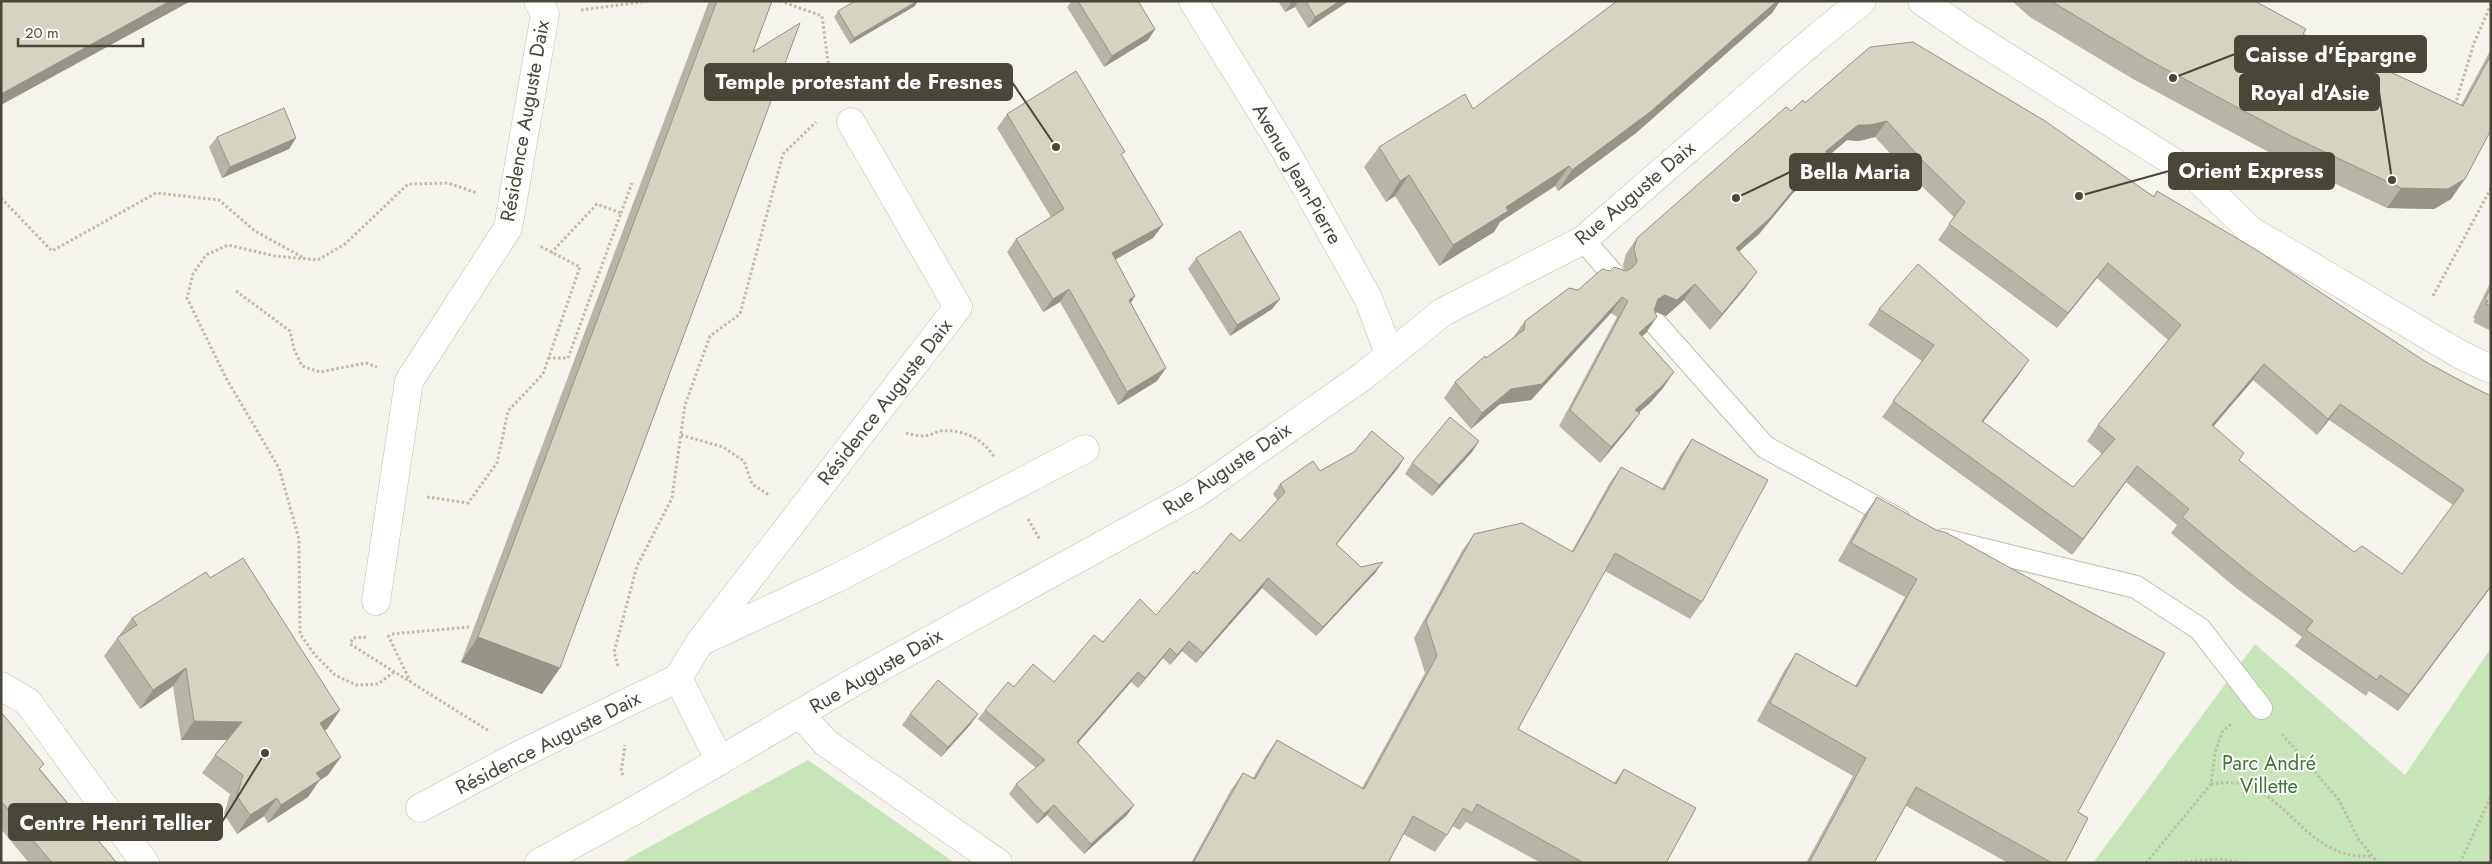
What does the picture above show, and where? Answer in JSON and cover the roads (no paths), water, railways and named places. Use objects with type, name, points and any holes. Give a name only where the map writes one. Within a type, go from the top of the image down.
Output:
[{"type":"street","name":"Avenue Jean-Pierre","points":[[1193,1],[1285,150],[1368,298],[1389,353]]},
{"type":"street","name":"Rue Auguste Daix","points":[[539,863],[639,808],[869,674],[1195,494],[1362,377],[1389,353],[1443,312],[1583,240],[1815,39],[1862,1]]},
{"type":"street","points":[[1922,1],[1967,32],[2194,175],[2250,230],[2461,355],[2491,369]]},
{"type":"street","name":"Résidence Auguste Daix","points":[[376,601],[409,381],[509,222],[542,8]]},
{"type":"street","name":"Résidence Auguste Daix","points":[[420,808],[523,753],[678,678],[700,642],[958,307],[842,113]]},
{"type":"street","points":[[700,642],[836,578],[1085,448]]},
{"type":"street","points":[[678,678],[720,761]]},
{"type":"street","points":[[1,686],[28,702],[145,863]]},
{"type":"street","points":[[800,714],[826,743],[998,863]]},
{"type":"lane","points":[[1583,240],[1613,274]]},
{"type":"lane","points":[[1656,324],[1765,447],[1930,536],[2136,587],[2200,629],[2261,708]]},
{"type":"place","name":"Caisse d'Épargne","points":[[2173,78]]},
{"type":"place","name":"Temple protestant de Fresnes","points":[[1056,147]]},
{"type":"place","name":"Royal d'Asie","points":[[2392,180]]},
{"type":"place","name":"Orient Express","points":[[2079,196]]},
{"type":"place","name":"Bella Maria","points":[[1736,198]]},
{"type":"place","name":"Centre Henri Tellier","points":[[265,753]]},
{"type":"park label","name":"Parc André Villette","points":[[2269,774]]}]
